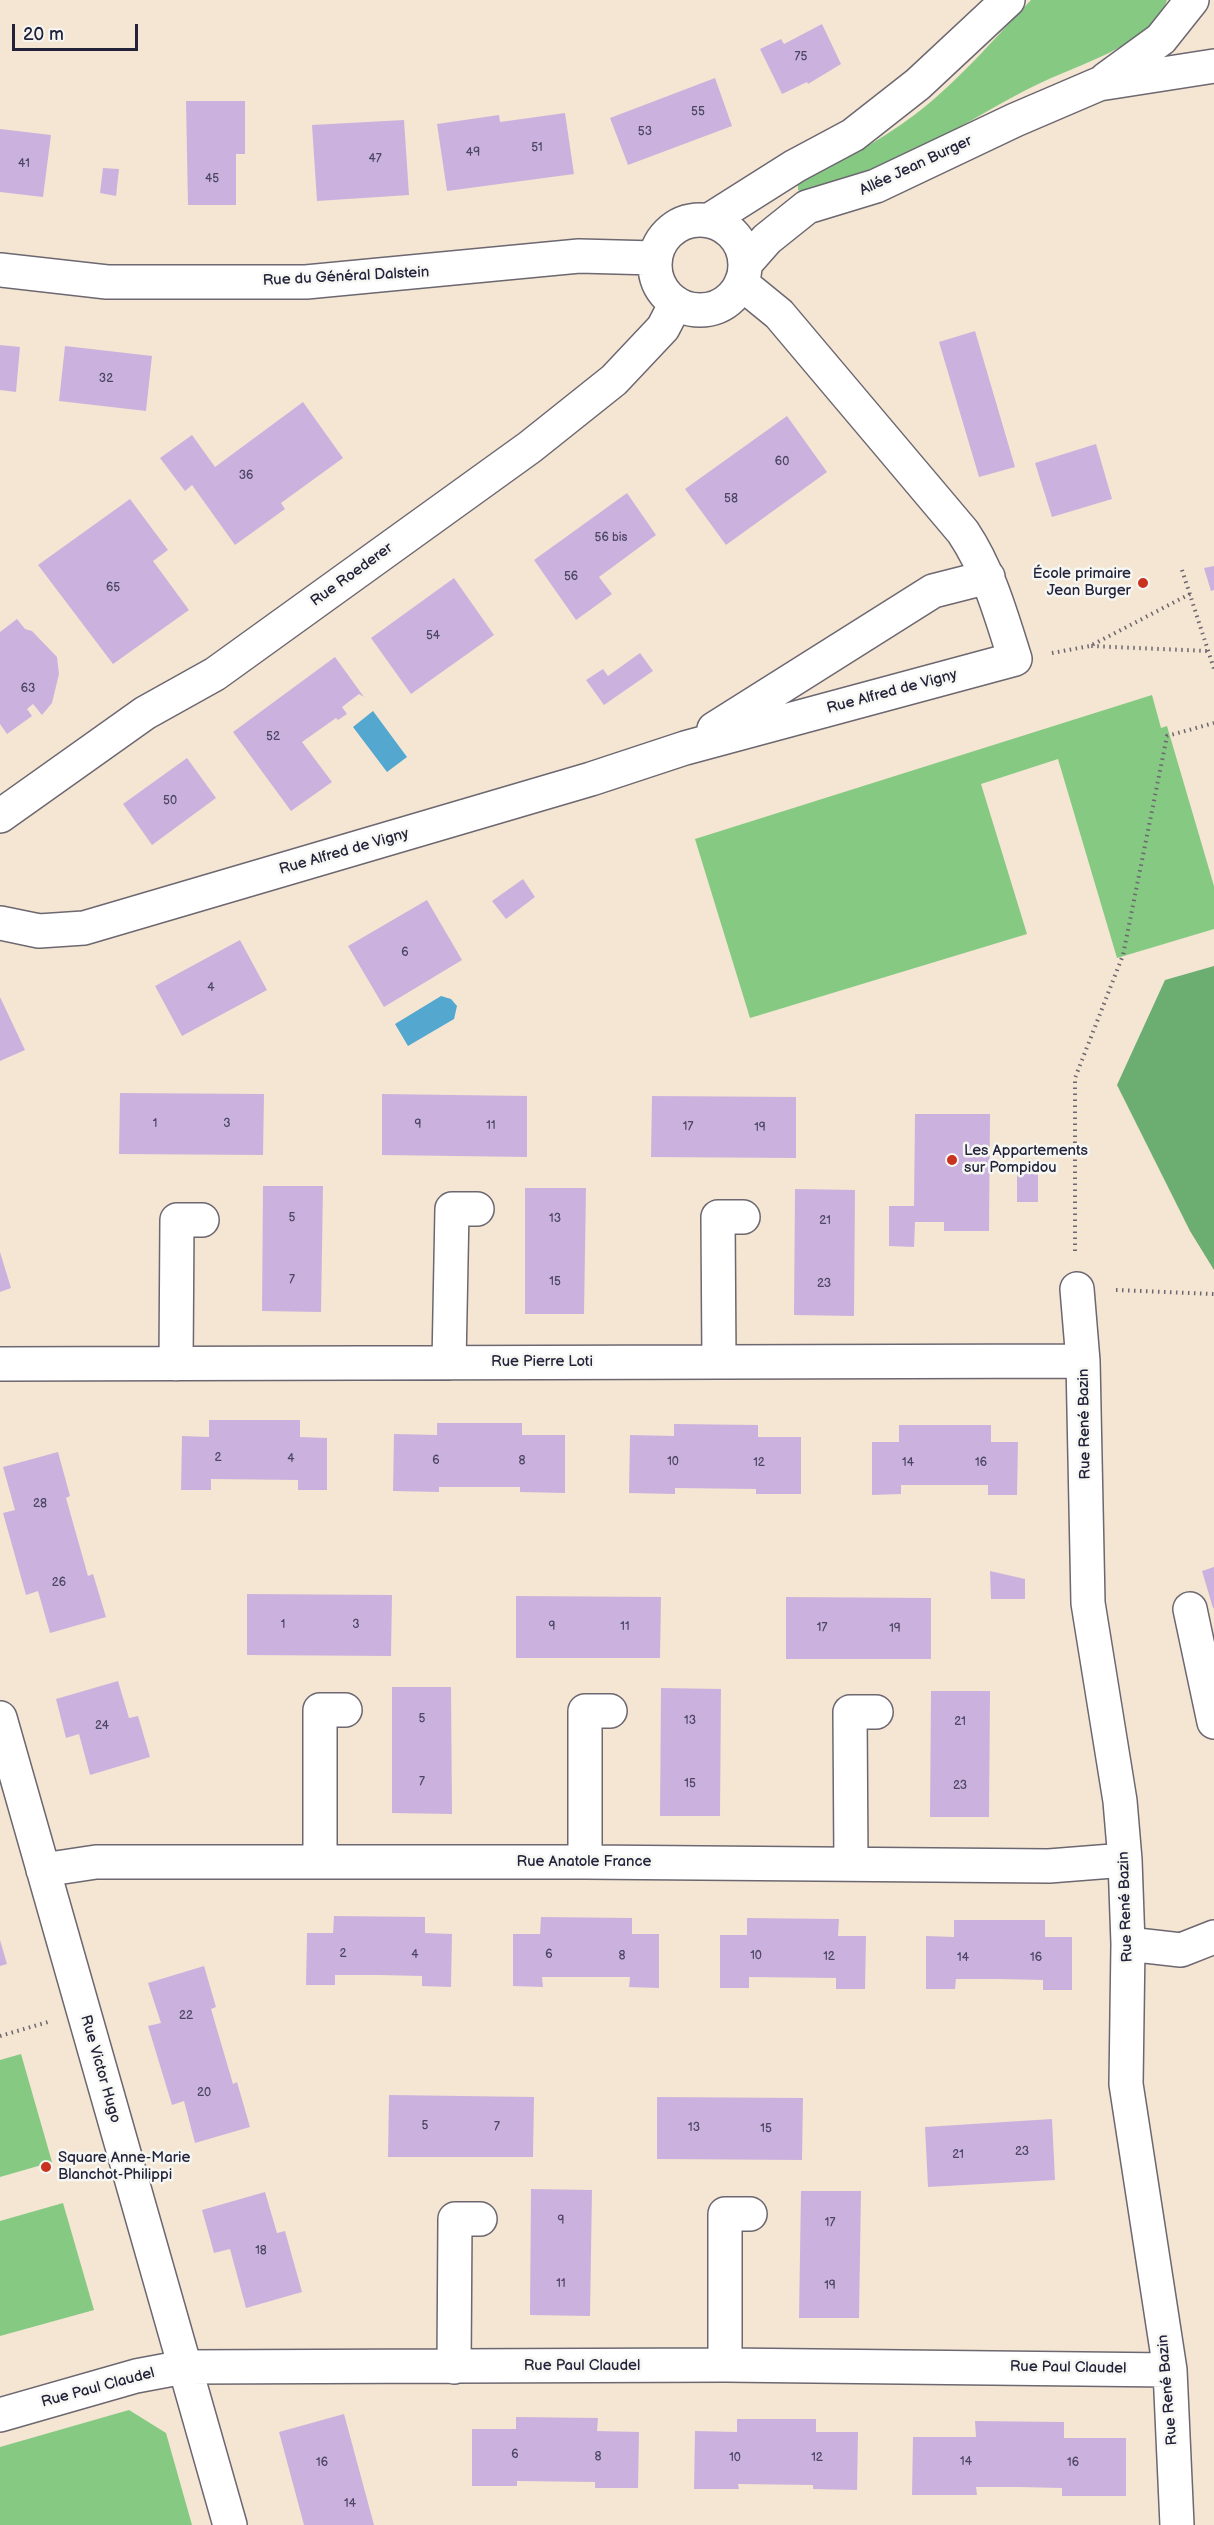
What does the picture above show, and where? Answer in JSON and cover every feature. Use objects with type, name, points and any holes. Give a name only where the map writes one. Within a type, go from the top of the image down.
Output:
[{"type":"street","points":[[708,221],[795,166],[853,135],[918,84],[1008,0]]},
{"type":"street","name":"Allée Jean Burger","points":[[743,273],[767,239],[807,207],[876,186],[1015,120],[1100,84],[1161,39],[1192,0]]},
{"type":"street","name":"Allée Jean Burger","points":[[1100,84],[1214,66]]},
{"type":"street","points":[[690,221],[708,221],[722,226],[734,236],[743,273],[733,296],[713,308],[690,309],[676,303],[663,291],[656,276],[656,258],[662,242],[674,229],[690,221]]},
{"type":"street","name":"Rue du Général Dalstein","points":[[0,270],[107,282],[306,282],[579,256],[656,258]]},
{"type":"street","name":"Rue Alfred de Vigny","points":[[0,923],[39,931],[84,928],[591,779],[685,748],[1016,659],[980,557],[963,532],[743,273]]},
{"type":"street","name":"Rue Roederer","points":[[0,816],[145,713],[215,674],[530,447],[614,380],[663,328],[676,303]]},
{"type":"street","name":"Rue Alfred de Vigny","points":[[685,748],[933,591],[988,577]]},
{"type":"street","points":[[448,1363],[452,1209],[477,1209]]},
{"type":"street","points":[[719,1362],[718,1217],[742,1217]]},
{"type":"street","points":[[176,1364],[177,1220],[202,1220]]},
{"type":"street","name":"Rue René Bazin","points":[[1077,1289],[1083,1361],[1088,1603],[1120,1801],[1125,1860],[1128,1944],[1126,2084],[1170,2370],[1177,2525]]},
{"type":"street","name":"Rue Pierre Loti","points":[[0,1364],[1083,1361]]},
{"type":"street","points":[[1190,1609],[1214,1722]]},
{"type":"street","points":[[320,1862],[320,1710],[345,1710]]},
{"type":"street","points":[[585,1862],[585,1711],[610,1711]]},
{"type":"street","points":[[851,1864],[850,1712],[876,1712]]},
{"type":"street","name":"Rue Victor Hugo","points":[[0,1718],[230,2525]]},
{"type":"street","name":"Rue Anatole France","points":[[43,1870],[96,1862],[585,1862],[1049,1866],[1125,1860]]},
{"type":"street","points":[[1128,1944],[1181,1950],[1214,1938]]},
{"type":"street","points":[[725,2365],[725,2214],[750,2214]]},
{"type":"street","points":[[454,2367],[454,2219],[480,2218]]},
{"type":"street","name":"Rue Paul Claudel","points":[[0,2415],[136,2376],[184,2367],[725,2365],[1170,2370]]},
{"type":"path","points":[[1182,570],[1214,669]]},
{"type":"path","points":[[1190,594],[1090,646],[1208,651]]},
{"type":"path","points":[[1214,723],[1167,736],[1123,955],[1075,1078],[1074,1234],[1077,1289],[1214,1294]]},
{"type":"path","points":[[0,2036],[83,2011]]},
{"type":"green space","points":[[1031,0],[1167,0],[1159,17],[1136,38],[1123,46],[1024,91],[905,155],[802,192],[798,190],[798,183],[871,144],[899,126],[945,90]]},
{"type":"green space","points":[[1152,695],[1161,728],[1167,726],[1214,886],[1214,929],[1117,958],[1058,759],[981,784],[1027,934],[750,1018],[695,839]]},
{"type":"green space","points":[[1214,966],[1214,1270],[1190,1231],[1117,1085],[1165,980]]},
{"type":"green space","points":[[21,2054],[52,2162],[0,2177],[0,2060]]},
{"type":"green space","points":[[63,2203],[94,2310],[0,2336],[0,2221]]},
{"type":"green space","points":[[129,2410],[166,2433],[192,2525],[0,2525],[0,2447]]},
{"type":"water","points":[[373,711],[407,757],[387,772],[353,727]]},
{"type":"water","points":[[441,996],[451,999],[457,1006],[454,1019],[408,1046],[395,1024]]},
{"type":"building","points":[[822,24],[841,64],[808,84],[807,82],[782,94],[760,49],[781,39],[784,44]]},
{"type":"building","points":[[715,78],[732,126],[628,165],[610,118]]},
{"type":"building","points":[[186,101],[245,101],[245,154],[236,154],[236,205],[188,205]]},
{"type":"building","points":[[565,113],[574,174],[447,191],[437,124],[499,115],[500,122]]},
{"type":"building","points":[[404,120],[409,195],[317,201],[312,125]]},
{"type":"building","points":[[0,129],[51,135],[43,197],[0,192]]},
{"type":"building","points":[[103,168],[119,169],[116,196],[100,193]]},
{"type":"building","points":[[975,331],[1015,467],[979,477],[939,342]]},
{"type":"building","points":[[0,345],[20,347],[16,392],[0,390]]},
{"type":"building","points":[[65,346],[152,356],[146,411],[59,401]]},
{"type":"building","points":[[303,402],[343,458],[281,503],[285,509],[235,545],[192,485],[185,491],[160,458],[192,435],[215,467]]},
{"type":"building","points":[[787,416],[827,472],[726,545],[685,489]]},
{"type":"building","points":[[1096,444],[1112,499],[1052,517],[1035,463]]},
{"type":"building","points":[[627,493],[656,535],[599,577],[612,594],[576,620],[534,560]]},
{"type":"building","points":[[130,499],[168,550],[153,561],[189,610],[113,664],[38,565]]},
{"type":"building","points":[[1214,566],[1214,590],[1211,591],[1204,568]]},
{"type":"building","points":[[454,578],[494,635],[411,694],[371,638]]},
{"type":"building","points":[[17,619],[57,657],[59,674],[52,703],[42,715],[33,704],[27,709],[32,716],[7,734],[0,724],[0,632]]},
{"type":"building","points":[[640,653],[653,671],[604,705],[586,680],[603,669],[608,676]]},
{"type":"building","points":[[335,657],[364,697],[359,694],[342,707],[347,714],[338,720],[336,718],[302,742],[332,782],[291,811],[233,732]]},
{"type":"building","points":[[187,758],[216,798],[152,845],[123,804]]},
{"type":"building","points":[[523,879],[535,897],[506,919],[492,901]]},
{"type":"building","points":[[427,900],[462,960],[384,1007],[348,946]]},
{"type":"building","points":[[240,940],[267,990],[182,1036],[155,986]]},
{"type":"building","points":[[0,997],[25,1050],[0,1061]]},
{"type":"building","points":[[120,1093],[264,1094],[263,1155],[119,1154]]},
{"type":"building","points":[[382,1094],[527,1096],[527,1157],[382,1155]]},
{"type":"building","points":[[652,1096],[796,1097],[796,1158],[651,1157]]},
{"type":"building","name":"Les Appartements sur Pompidou","points":[[915,1114],[990,1114],[989,1231],[944,1231],[944,1222],[915,1222],[914,1247],[889,1246],[889,1206],[914,1206]]},
{"type":"building","points":[[1017,1162],[1038,1163],[1038,1202],[1017,1202]]},
{"type":"building","points":[[263,1186],[323,1186],[321,1312],[262,1311]]},
{"type":"building","points":[[525,1188],[586,1188],[584,1314],[525,1314]]},
{"type":"building","points":[[795,1189],[855,1190],[854,1316],[794,1315]]},
{"type":"building","points":[[0,1252],[11,1288],[0,1292]]},
{"type":"building","points":[[209,1420],[300,1420],[300,1437],[327,1438],[327,1490],[298,1490],[298,1480],[211,1479],[211,1490],[181,1490],[182,1436],[209,1437]]},
{"type":"building","points":[[437,1423],[522,1423],[522,1435],[565,1435],[565,1493],[520,1492],[520,1487],[439,1487],[439,1492],[393,1491],[394,1434],[437,1435]]},
{"type":"building","points":[[674,1424],[758,1425],[758,1437],[801,1437],[801,1494],[756,1494],[756,1489],[675,1488],[675,1494],[629,1493],[630,1435],[674,1436]]},
{"type":"building","points":[[899,1425],[991,1425],[991,1442],[1018,1442],[1017,1495],[988,1495],[988,1485],[901,1485],[901,1494],[872,1495],[872,1442],[899,1442]]},
{"type":"building","points":[[58,1452],[70,1496],[66,1498],[88,1576],[93,1574],[106,1617],[50,1633],[38,1591],[26,1595],[3,1513],[15,1510],[3,1467]]},
{"type":"building","points":[[1214,1567],[1214,1608],[1213,1608],[1202,1571]]},
{"type":"building","points":[[990,1571],[1025,1579],[1025,1599],[991,1599]]},
{"type":"building","points":[[247,1594],[392,1595],[391,1656],[247,1655]]},
{"type":"building","points":[[516,1596],[661,1597],[660,1658],[516,1658]]},
{"type":"building","points":[[786,1597],[931,1598],[931,1659],[786,1659]]},
{"type":"building","points":[[118,1681],[129,1718],[138,1716],[150,1757],[90,1775],[79,1734],[66,1738],[56,1699]]},
{"type":"building","points":[[392,1687],[451,1687],[452,1814],[392,1813]]},
{"type":"building","points":[[661,1688],[721,1689],[720,1816],[660,1816]]},
{"type":"building","points":[[931,1691],[990,1691],[989,1817],[930,1817]]},
{"type":"building","points":[[334,1916],[425,1917],[425,1933],[452,1934],[451,1987],[422,1986],[422,1976],[379,1975],[335,1975],[335,1985],[306,1985],[307,1933],[333,1933]]},
{"type":"building","points":[[541,1917],[632,1918],[632,1934],[659,1934],[659,1988],[629,1987],[630,1977],[542,1977],[543,1987],[513,1986],[513,1934],[540,1934]]},
{"type":"building","points":[[747,1918],[839,1919],[838,1936],[866,1936],[865,1989],[836,1989],[836,1978],[749,1977],[749,1988],[720,1988],[720,1935],[747,1935]]},
{"type":"building","points":[[954,1920],[1045,1920],[1045,1937],[1072,1937],[1072,1990],[1043,1990],[1043,1980],[999,1979],[956,1979],[955,1989],[926,1989],[926,1936],[954,1937]]},
{"type":"building","points":[[0,1940],[7,1964],[0,1966]]},
{"type":"building","points":[[204,1966],[216,2007],[211,2009],[233,2084],[237,2082],[250,2127],[195,2143],[184,2101],[172,2105],[148,2026],[161,2023],[148,1983]]},
{"type":"building","points":[[389,2095],[534,2097],[533,2157],[388,2157]]},
{"type":"building","points":[[657,2097],[803,2098],[802,2160],[657,2159]]},
{"type":"building","points":[[1052,2119],[1055,2180],[928,2187],[925,2127]]},
{"type":"building","points":[[531,2189],[592,2190],[590,2316],[530,2315]]},
{"type":"building","points":[[801,2191],[861,2191],[859,2318],[799,2318]]},
{"type":"building","points":[[265,2192],[277,2233],[285,2231],[302,2292],[246,2308],[230,2249],[214,2253],[202,2210]]},
{"type":"building","points":[[344,2414],[374,2525],[304,2525],[279,2432]]},
{"type":"building","points":[[516,2417],[598,2418],[597,2431],[639,2432],[638,2488],[595,2488],[595,2482],[517,2481],[517,2486],[472,2486],[472,2429],[516,2429]]},
{"type":"building","points":[[737,2419],[816,2419],[816,2432],[858,2432],[857,2490],[813,2489],[813,2485],[738,2484],[739,2489],[694,2489],[695,2431],[737,2432]]},
{"type":"building","points":[[975,2421],[1064,2422],[1064,2438],[1126,2438],[1126,2496],[1062,2496],[1062,2488],[1019,2487],[976,2487],[977,2495],[912,2495],[913,2437],[976,2437]]},
{"type":"place","name":"École primaire Jean Burger","points":[[1143,583]]},
{"type":"place","name":"Les Appartements sur Pompidou","points":[[952,1160]]},
{"type":"place","name":"Square Anne-Marie Blanchot-Philippi","points":[[46,2167]]}]
